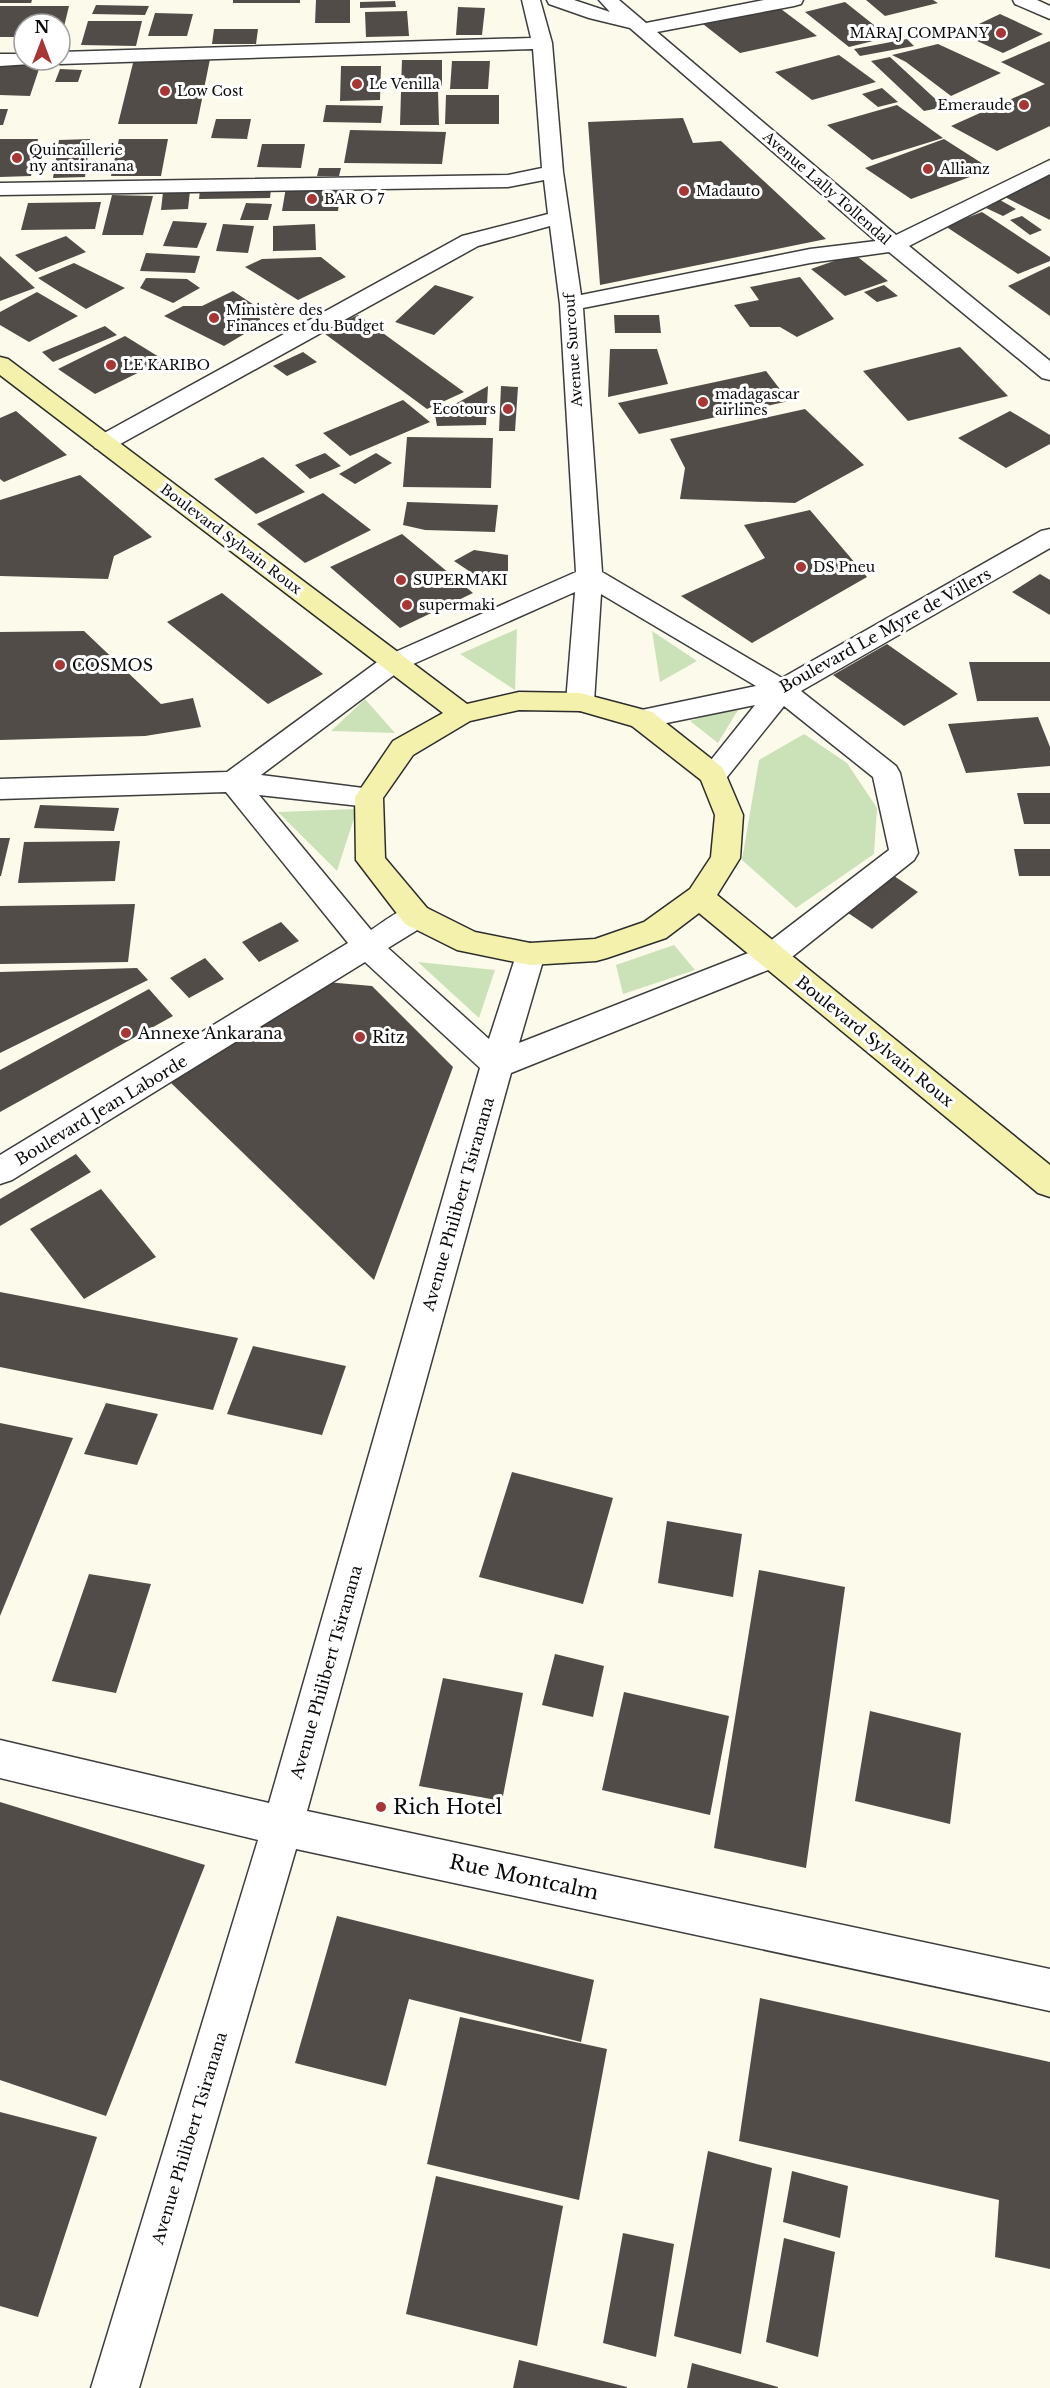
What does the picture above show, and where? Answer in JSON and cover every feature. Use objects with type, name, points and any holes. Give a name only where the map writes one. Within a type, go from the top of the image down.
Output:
[{"type":"main road","name":"Boulevard Sylvain Roux","points":[[0,364],[462,714]]},
{"type":"main road","points":[[519,701],[580,702],[642,719],[713,775],[729,815],[725,858],[700,897],[655,930],[596,950],[530,954],[468,942],[416,915],[371,860],[369,797],[403,748],[462,714],[519,701]]},
{"type":"main road","name":"Boulevard Sylvain Roux","points":[[700,897],[1050,1184]]},
{"type":"street","name":"Avenue Surcouf","points":[[531,0],[541,39],[553,172],[571,304],[588,576],[580,702]]},
{"type":"street","name":"Avenue Lally Tollendal","points":[[608,0],[894,246],[1050,372]]},
{"type":"street","points":[[72,58],[541,39],[560,1],[640,26],[794,0]]},
{"type":"street","points":[[1022,0],[1050,13]]},
{"type":"street","points":[[571,304],[810,256],[894,246],[1050,166]]},
{"type":"street","points":[[0,189],[508,181],[553,172]]},
{"type":"street","points":[[104,442],[470,241],[560,217]]},
{"type":"street","name":"Boulevard Le Myre de Villers","points":[[642,719],[782,690],[1050,537]]},
{"type":"street","points":[[588,576],[782,690],[886,773],[904,853],[772,956],[497,1065],[368,947],[233,782],[393,663],[588,576]]},
{"type":"street","points":[[713,775],[782,690]]},
{"type":"street","points":[[0,789],[233,782],[369,797]]},
{"type":"street","name":"Boulevard Jean Laborde","points":[[0,1171],[368,947],[416,915]]},
{"type":"street","name":"Avenue Philibert Tsiranana","points":[[115,2388],[283,1826],[530,954]]},
{"type":"street","name":"Rue Montcalm","points":[[0,1759],[283,1826],[1050,1989]]},
{"type":"green space","points":[[517,629],[515,690],[460,654]]},
{"type":"green space","points":[[652,631],[697,661],[660,682]]},
{"type":"green space","points":[[365,699],[395,733],[331,731]]},
{"type":"green space","points":[[741,705],[718,743],[690,721]]},
{"type":"green space","points":[[804,734],[847,763],[877,808],[874,854],[796,908],[742,860],[759,760]]},
{"type":"green space","points":[[357,809],[337,871],[278,812]]},
{"type":"green space","points":[[674,945],[695,970],[623,994],[616,965]]},
{"type":"green space","points":[[418,962],[495,970],[479,1018]]},
{"type":"building","points":[[0,0],[32,0],[31,3],[0,3]]},
{"type":"building","points":[[233,0],[300,0],[300,3],[233,3]]},
{"type":"building","points":[[316,0],[350,0],[350,23],[315,23]]},
{"type":"building","points":[[866,0],[933,0],[938,3],[885,16]]},
{"type":"building","points":[[395,1],[396,7],[360,8],[360,2]]},
{"type":"building","points":[[845,2],[889,37],[849,47],[805,12]]},
{"type":"building","points":[[96,5],[149,6],[145,15],[92,14]]},
{"type":"building","points":[[0,6],[69,6],[68,12],[12,12],[12,37],[0,37]]},
{"type":"building","points":[[777,6],[817,36],[740,53],[703,24]]},
{"type":"building","points":[[458,7],[485,8],[482,35],[456,35]]},
{"type":"building","points":[[407,11],[409,36],[366,37],[365,12]]},
{"type":"building","points":[[155,13],[193,14],[187,36],[148,36]]},
{"type":"building","name":"MARAJ COMPANY","points":[[1000,14],[1043,34],[1003,53],[960,33]]},
{"type":"building","points":[[88,21],[142,21],[136,46],[81,45]]},
{"type":"building","points":[[214,29],[258,29],[256,44],[212,44]]},
{"type":"building","points":[[907,39],[914,46],[860,56],[854,49]]},
{"type":"building","name":"Emeraude","points":[[1050,41],[1050,126],[997,151],[951,126],[1045,84],[1001,62]]},
{"type":"building","points":[[938,44],[1001,73],[951,96],[906,62],[892,55]]},
{"type":"building","points":[[839,55],[876,82],[812,100],[775,72]]},
{"type":"building","points":[[890,57],[944,107],[924,111],[871,61]]},
{"type":"building","name":"Low Cost","points":[[134,59],[210,59],[197,124],[118,124]]},
{"type":"building","points":[[402,60],[442,60],[442,87],[401,87]]},
{"type":"building","points":[[452,61],[490,61],[488,89],[450,89]]},
{"type":"building","points":[[0,63],[12,63],[12,72],[38,72],[30,96],[0,95]]},
{"type":"building","points":[[341,66],[381,66],[380,100],[340,101]]},
{"type":"building","points":[[82,70],[78,82],[55,82],[59,72]]},
{"type":"building","points":[[882,88],[898,102],[878,107],[862,94]]},
{"type":"building","points":[[438,91],[439,125],[400,125],[401,92]]},
{"type":"building","points":[[446,95],[499,95],[499,124],[445,124]]},
{"type":"building","points":[[326,105],[383,106],[381,123],[323,122]]},
{"type":"building","points":[[897,105],[943,138],[872,160],[827,125]]},
{"type":"building","points":[[0,109],[8,109],[3,125],[0,125]]},
{"type":"building","name":"Madauto","points":[[683,118],[693,143],[721,141],[826,239],[600,285],[588,122]]},
{"type":"building","points":[[216,119],[251,119],[247,139],[211,138]]},
{"type":"building","points":[[350,130],[446,132],[442,164],[344,163]]},
{"type":"building","name":"Quincaillerie ny antsiranana","points":[[0,139],[38,139],[31,176],[0,177]]},
{"type":"building","points":[[90,139],[85,177],[53,178],[59,140]]},
{"type":"building","points":[[119,139],[168,139],[161,176],[111,176]]},
{"type":"building","name":"Allianz","points":[[944,139],[991,169],[911,199],[865,168]]},
{"type":"building","points":[[262,144],[305,144],[301,168],[257,167]]},
{"type":"building","points":[[319,168],[341,168],[339,176],[317,176]]},
{"type":"building","points":[[1050,169],[1050,220],[1001,195]]},
{"type":"building","name":"BAR O 7","points":[[286,187],[341,188],[338,211],[282,211]]},
{"type":"building","points":[[271,189],[270,198],[199,199],[200,190]]},
{"type":"building","points":[[190,191],[188,209],[161,210],[163,192]]},
{"type":"building","points":[[112,195],[153,196],[143,235],[102,235]]},
{"type":"building","points":[[1000,200],[1016,209],[1003,216],[986,208]]},
{"type":"building","points":[[101,202],[95,229],[21,230],[28,203]]},
{"type":"building","points":[[246,203],[272,204],[268,220],[240,220]]},
{"type":"building","points":[[982,212],[1050,257],[1050,261],[1018,274],[945,226]]},
{"type":"building","points":[[1022,216],[1042,230],[1030,235],[1010,220]]},
{"type":"building","points":[[173,221],[207,223],[197,248],[163,246]]},
{"type":"building","points":[[223,224],[254,226],[248,253],[216,251]]},
{"type":"building","points":[[315,224],[316,250],[273,251],[273,226]]},
{"type":"building","points":[[66,236],[86,252],[36,272],[15,255]]},
{"type":"building","points":[[146,253],[200,256],[195,273],[140,271]]},
{"type":"building","points":[[854,254],[888,281],[845,296],[811,269]]},
{"type":"building","points":[[0,256],[35,288],[0,301]]},
{"type":"building","points":[[321,257],[346,277],[298,300],[245,267],[262,259]]},
{"type":"building","points":[[74,263],[125,288],[86,309],[38,278]]},
{"type":"building","points":[[1050,266],[1050,316],[1008,286]]},
{"type":"building","points":[[800,277],[834,319],[797,337],[780,327],[750,327],[734,305],[759,300],[750,287]]},
{"type":"building","points":[[146,278],[187,279],[200,288],[173,303],[140,288]]},
{"type":"building","points":[[435,285],[474,297],[434,335],[395,322]]},
{"type":"building","points":[[884,285],[898,296],[877,302],[864,292]]},
{"type":"building","name":"Ministère des Finances et du Budget","points":[[233,291],[257,307],[261,324],[224,346],[164,316],[183,306],[202,306]]},
{"type":"building","points":[[37,292],[78,316],[29,342],[0,325],[0,312]]},
{"type":"building","points":[[358,315],[464,392],[427,409],[321,331]]},
{"type":"building","points":[[614,315],[659,315],[661,333],[615,333]]},
{"type":"building","points":[[105,326],[117,335],[53,362],[42,352]]},
{"type":"building","name":"LE KARIBO","points":[[125,336],[164,360],[95,394],[58,369]]},
{"type":"building","points":[[960,347],[1008,396],[908,421],[863,371]]},
{"type":"building","points":[[610,349],[657,349],[668,384],[608,397]]},
{"type":"building","points":[[303,352],[317,362],[287,376],[273,366]]},
{"type":"building","name":"madagascar airlines","points":[[766,371],[789,401],[639,434],[618,403]]},
{"type":"building","points":[[488,386],[486,425],[437,426],[435,415]]},
{"type":"building","name":"Ecotours","points":[[501,386],[518,387],[515,431],[499,431]]},
{"type":"building","points":[[403,400],[430,422],[350,456],[323,433]]},
{"type":"building","points":[[805,409],[864,465],[795,503],[680,499],[685,468],[670,439]]},
{"type":"building","points":[[16,411],[67,455],[4,482],[0,479],[0,418]]},
{"type":"building","points":[[1010,411],[1050,435],[1050,444],[1006,468],[958,438]]},
{"type":"building","points":[[407,437],[493,438],[491,488],[403,487]]},
{"type":"building","points":[[325,453],[341,466],[310,479],[295,465]]},
{"type":"building","points":[[376,453],[392,463],[355,484],[339,474]]},
{"type":"building","points":[[263,457],[305,492],[256,514],[214,479]]},
{"type":"building","points":[[80,475],[152,537],[114,556],[108,579],[0,576],[0,500]]},
{"type":"building","points":[[323,493],[371,530],[305,563],[257,524]]},
{"type":"building","points":[[407,502],[498,505],[495,532],[425,530],[403,525]]},
{"type":"building","name":"DS Pneu","points":[[810,510],[867,577],[752,643],[681,596],[765,558],[744,525]]},
{"type":"building","name":"SUPERMAKI","points":[[402,534],[473,593],[400,628],[330,567]]},
{"type":"building","points":[[474,550],[508,555],[508,576],[487,583],[454,561]]},
{"type":"building","points":[[1040,574],[1050,580],[1050,615],[1012,592]]},
{"type":"building","points":[[222,593],[323,674],[268,704],[167,622]]},
{"type":"building","name":"COSMOS","points":[[84,631],[161,704],[193,698],[201,727],[145,736],[0,740],[0,632]]},
{"type":"building","points":[[887,644],[958,694],[904,726],[833,675]]},
{"type":"building","points":[[969,662],[1050,662],[1050,701],[977,701]]},
{"type":"building","points":[[1038,717],[1050,747],[1050,766],[966,773],[948,724]]},
{"type":"building","points":[[1017,793],[1050,793],[1050,824],[1024,824]]},
{"type":"building","points":[[40,805],[119,808],[114,831],[34,828]]},
{"type":"building","points":[[0,838],[10,838],[1,876],[0,876]]},
{"type":"building","points":[[120,841],[115,881],[18,883],[24,842]]},
{"type":"building","points":[[1014,849],[1050,849],[1050,876],[1019,876]]},
{"type":"building","points":[[894,876],[918,892],[872,929],[848,913]]},
{"type":"building","points":[[135,904],[128,962],[0,964],[0,906]]},
{"type":"building","points":[[281,922],[299,941],[259,962],[242,942]]},
{"type":"building","points":[[205,958],[224,979],[189,998],[170,978]]},
{"type":"building","points":[[137,968],[148,980],[0,1053],[0,972]]},
{"type":"building","points":[[326,982],[372,986],[453,1067],[374,1280],[169,1081]]},
{"type":"building","points":[[149,989],[173,1016],[0,1112],[0,1070]]},
{"type":"building","points":[[76,1154],[91,1172],[0,1226],[0,1199]]},
{"type":"building","points":[[101,1189],[156,1257],[84,1299],[30,1229]]},
{"type":"building","points":[[0,1292],[238,1338],[213,1410],[0,1367]]},
{"type":"building","points":[[253,1346],[346,1366],[322,1435],[227,1414]]},
{"type":"building","points":[[106,1403],[158,1414],[137,1465],[84,1454]]},
{"type":"building","points":[[0,1423],[73,1438],[0,1616]]},
{"type":"building","points":[[512,1472],[613,1498],[583,1604],[479,1577]]},
{"type":"building","points":[[667,1521],[742,1534],[733,1597],[658,1583]]},
{"type":"building","points":[[759,1570],[845,1587],[806,1868],[714,1848]]},
{"type":"building","points":[[89,1574],[151,1584],[116,1693],[52,1681]]},
{"type":"building","points":[[555,1654],[604,1666],[593,1717],[542,1705]]},
{"type":"building","points":[[443,1678],[523,1693],[502,1801],[419,1786]]},
{"type":"building","points":[[624,1692],[729,1716],[710,1815],[602,1790]]},
{"type":"building","points":[[870,1711],[961,1733],[950,1824],[855,1801]]},
{"type":"building","points":[[0,1802],[205,1865],[106,2116],[0,2080]]},
{"type":"building","points":[[337,1916],[594,1980],[581,2042],[409,1999],[386,2086],[295,2063]]},
{"type":"building","points":[[760,1998],[1050,2062],[1050,2269],[995,2257],[999,2200],[739,2141]]},
{"type":"building","points":[[460,2017],[607,2049],[579,2200],[427,2164]]},
{"type":"building","points":[[0,2112],[97,2137],[38,2317],[0,2306]]},
{"type":"building","points":[[708,2151],[772,2168],[741,2354],[674,2336]]},
{"type":"building","points":[[792,2171],[848,2186],[840,2238],[783,2222]]},
{"type":"building","points":[[436,2176],[563,2206],[537,2346],[406,2314]]},
{"type":"building","points":[[623,2233],[674,2244],[656,2357],[603,2343]]},
{"type":"building","points":[[784,2238],[835,2252],[818,2357],[766,2342]]},
{"type":"building","points":[[519,2360],[627,2387],[627,2388],[513,2388]]},
{"type":"building","points":[[692,2363],[778,2387],[778,2388],[687,2388]]},
{"type":"place","name":"MARAJ COMPANY","points":[[1001,33]]},
{"type":"place","name":"Le Venilla","points":[[357,84]]},
{"type":"place","name":"Low Cost","points":[[165,91]]},
{"type":"place","name":"Emeraude","points":[[1024,105]]},
{"type":"place","name":"Quincaillerie ny antsiranana","points":[[17,158]]},
{"type":"place","name":"Allianz","points":[[928,169]]},
{"type":"place","name":"Madauto","points":[[684,191]]},
{"type":"place","name":"BAR O 7","points":[[312,199]]},
{"type":"place","name":"Ministère des Finances et du Budget","points":[[214,318]]},
{"type":"place","name":"LE KARIBO","points":[[111,365]]},
{"type":"place","name":"madagascar airlines","points":[[703,402]]},
{"type":"place","name":"Ecotours","points":[[508,409]]},
{"type":"place","name":"DS Pneu","points":[[801,567]]},
{"type":"place","name":"SUPERMAKI","points":[[401,580]]},
{"type":"place","name":"supermaki","points":[[407,605]]},
{"type":"place","name":"COSMOS","points":[[60,665]]},
{"type":"place","name":"Annexe Ankarana","points":[[126,1033]]},
{"type":"place","name":"Ritz","points":[[360,1037]]},
{"type":"place","name":"Rich Hotel","points":[[381,1807]]}]
